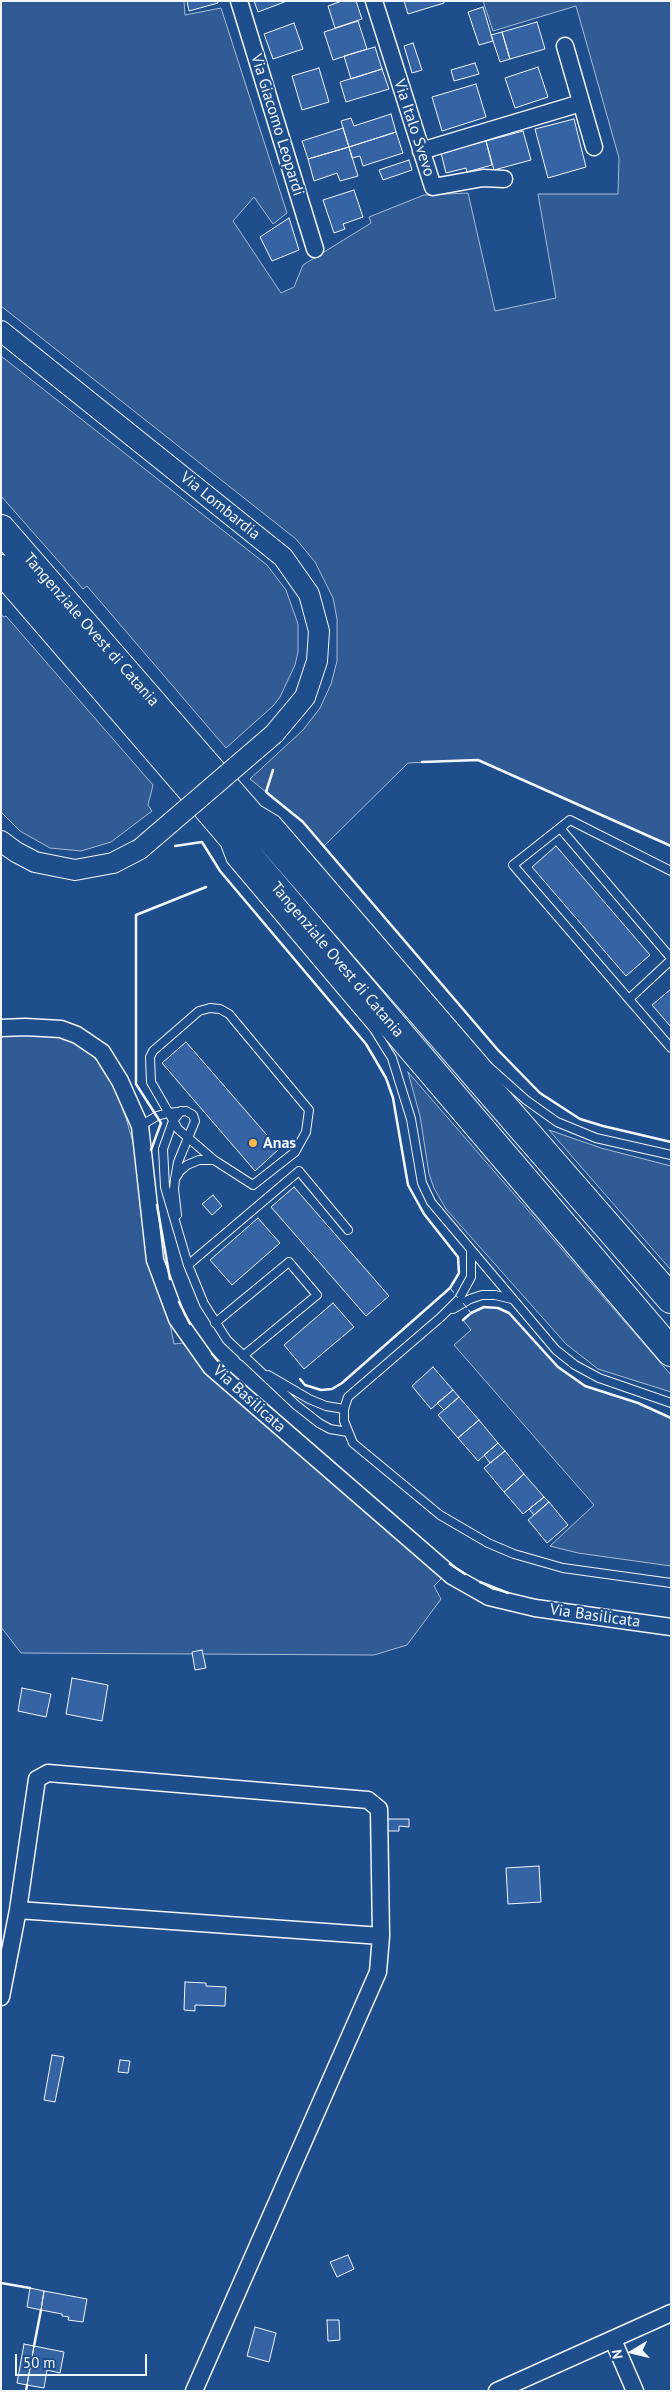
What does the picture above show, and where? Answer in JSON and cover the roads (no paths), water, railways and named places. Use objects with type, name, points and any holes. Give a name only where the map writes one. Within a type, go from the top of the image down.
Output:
[{"type":"highway","name":"Tangenziale Ovest di Catania","points":[[1,529],[236,796],[671,1298]]},
{"type":"highway","name":"Tangenziale Ovest di Catania","points":[[1,569],[216,817],[671,1352]]},
{"type":"street","name":"Via Giacomo Leopardi","points":[[239,1],[315,249]]},
{"type":"street","name":"Via Italo Svevo","points":[[374,1],[433,187],[482,178],[504,180]]},
{"type":"street","points":[[565,46],[594,147]]},
{"type":"street","points":[[421,151],[581,102]]},
{"type":"street","name":"Via Lombardia","points":[[1,331],[283,556],[309,594],[319,631],[317,661],[305,697],[274,734],[140,848],[113,863],[75,870],[36,862],[16,852],[1,841]]},
{"type":"street","name":"Via Basilicata","points":[[1,1028],[61,1029],[90,1042],[102,1052],[120,1080],[140,1126],[155,1260],[176,1319],[211,1367],[452,1576],[490,1596],[535,1608],[671,1627]]},
{"type":"street","points":[[1,1997],[18,1910],[37,1779],[48,1773],[368,1800],[379,1809],[382,1936],[378,1972],[194,2391]]},
{"type":"street","points":[[18,1910],[382,1936]]},
{"type":"street","points":[[497,2391],[671,2314]]},
{"type":"street","points":[[613,2340],[634,2391]]},
{"type":"lane","points":[[236,796],[276,820],[489,1067],[526,1100],[557,1122],[596,1138],[671,1155]]},
{"type":"lane","points":[[216,817],[231,860],[374,1029],[392,1058],[411,1119],[422,1183],[431,1202],[556,1350],[575,1365],[599,1378],[637,1389],[671,1402]]},
{"type":"lane","points":[[671,871],[570,820],[514,866],[671,1048]]},
{"type":"lane","points":[[560,828],[671,959],[629,999]]},
{"type":"lane","points":[[210,1008],[220,1009],[229,1014],[309,1110],[306,1132],[298,1148],[261,1181],[253,1185],[214,1160],[187,1136],[168,1114],[151,1082],[150,1057],[153,1051],[199,1011],[210,1008]]},
{"type":"lane","points":[[140,1126],[157,1116],[181,1111],[186,1110],[193,1115],[195,1121],[187,1136],[178,1162],[174,1189],[179,1230]]},
{"type":"lane","points":[[181,1111],[173,1121],[163,1149],[163,1162],[168,1199],[194,1284],[215,1322],[243,1356],[319,1423],[330,1429],[348,1432]]},
{"type":"lane","points":[[176,1179],[187,1165],[199,1160],[214,1160]]},
{"type":"lane","points":[[188,1266],[299,1171],[348,1230]]},
{"type":"lane","points":[[471,1250],[471,1277],[459,1299],[348,1398],[344,1409],[344,1421],[353,1443],[440,1515],[488,1543],[514,1554],[563,1568],[671,1583]]},
{"type":"lane","points":[[215,1322],[289,1262],[317,1295],[243,1356]]},
{"type":"lane","points":[[441,1317],[470,1298],[482,1294],[495,1294],[513,1299]]},
{"type":"lane","points":[[260,1370],[309,1399],[326,1406],[344,1409]]},
{"type":"place","name":"Anas","points":[[253,1143]]}]
